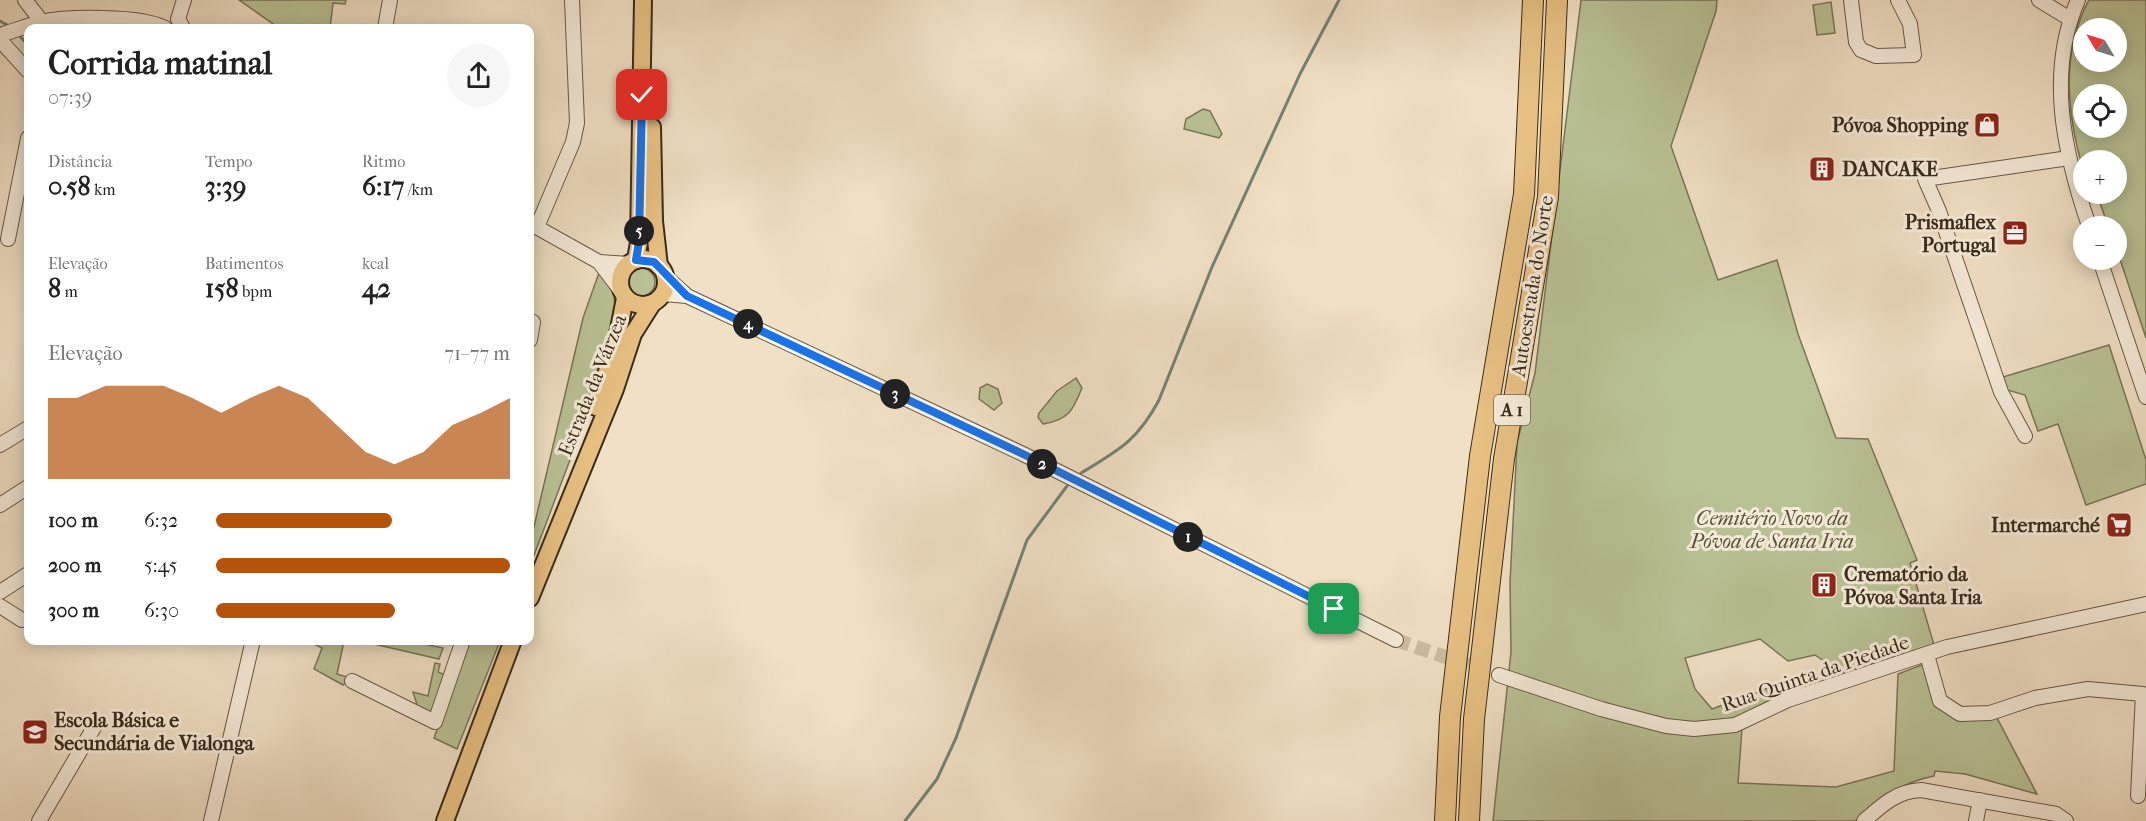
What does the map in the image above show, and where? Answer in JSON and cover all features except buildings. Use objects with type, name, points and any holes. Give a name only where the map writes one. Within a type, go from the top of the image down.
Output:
[{"type":"highway","name":"Autoestrada do Norte","points":[[1445,821],[1450,717],[1480,456],[1524,194],[1533,0]]},
{"type":"highway","name":"Autoestrada do Norte","points":[[1469,821],[1474,719],[1504,459],[1548,197],[1557,0]]},
{"type":"main road","name":"Estrada da Várzea","points":[[534,587],[604,384],[623,294],[620,276],[632,262],[639,242],[643,0]]},
{"type":"main road","name":"Estrada da Várzea","points":[[560,517],[615,389],[633,334],[657,299],[662,271],[654,221],[651,96],[644,34]]},
{"type":"main road","points":[[632,262],[650,260],[662,271]]},
{"type":"main road","name":"Estrada da Várzea","points":[[623,294],[638,305],[657,299]]},
{"type":"main road","points":[[445,821],[511,645]]},
{"type":"street","points":[[25,0],[42,22]]},
{"type":"street","points":[[181,24],[178,19],[184,0]]},
{"type":"street","points":[[386,24],[390,0]]},
{"type":"street","points":[[534,223],[573,142],[577,123],[572,0]]},
{"type":"street","points":[[1851,0],[1856,42],[1861,50],[1876,56],[1914,55],[1910,24],[1898,0]]},
{"type":"street","points":[[2039,0],[2070,19]]},
{"type":"street","points":[[2078,0],[2062,48],[2059,78],[2061,117],[2069,158],[2086,216]]},
{"type":"street","points":[[37,24],[100,18],[153,24]]},
{"type":"street","points":[[24,29],[1,38],[24,66]]},
{"type":"street","points":[[8,239],[24,158]]},
{"type":"street","points":[[2025,436],[2001,392],[1939,211],[1925,179],[2069,158]]},
{"type":"street","points":[[534,226],[600,262],[623,294]]},
{"type":"street","points":[[600,262],[632,262]]},
{"type":"street","points":[[2103,270],[2146,397]]},
{"type":"street","points":[[662,271],[687,296],[1023,454],[1396,640]]},
{"type":"street","points":[[657,299],[687,296]]},
{"type":"street","points":[[0,445],[24,430]]},
{"type":"street","points":[[0,505],[24,490]]},
{"type":"street","points":[[0,592],[24,577]]},
{"type":"street","name":"Rua Quinta da Piedade","points":[[1499,675],[1610,712],[1666,726],[1694,729],[1744,722],[1788,700],[1947,647],[2146,604]]},
{"type":"street","points":[[0,606],[21,620]]},
{"type":"street","points":[[211,821],[252,645]]},
{"type":"street","points":[[352,681],[435,723],[461,645]]},
{"type":"street","points":[[1928,655],[1940,701],[1960,714],[1990,713],[2035,698],[2088,689],[2143,694],[2138,796]]},
{"type":"street","points":[[39,821],[96,724]]},
{"type":"street","points":[[1864,821],[1883,804],[1906,791],[1921,790],[2056,814],[2066,821]]},
{"type":"street","points":[[1976,821],[1980,800]]},
{"type":"green space","points":[[239,0],[346,0],[345,4],[333,3],[330,24],[273,24]]},
{"type":"green space","name":"Cemitério Novo da Póvoa de Santa Iria","points":[[1581,0],[1717,0],[1716,11],[1671,146],[1718,280],[1777,260],[1798,334],[1836,438],[1868,439],[1917,560],[1910,563],[1934,645],[1842,673],[1815,655],[1788,661],[1760,639],[1685,658],[1695,689],[1712,709],[1771,687],[1776,689],[1777,696],[1743,715],[1738,783],[1836,787],[1894,771],[1898,674],[1924,664],[1933,694],[1946,710],[1966,717],[1997,718],[2037,794],[1965,774],[1935,771],[1934,776],[1911,782],[1891,792],[1855,821],[1493,821],[1511,652],[1510,583],[1517,443],[1535,373]]},
{"type":"green space","points":[[2089,0],[2146,0],[2146,338],[2124,270],[2127,270],[2127,216],[2105,216],[2100,204],[2127,204],[2127,150],[2078,150],[2076,138],[2127,138],[2127,84],[2073,84],[2073,124],[2070,107],[2070,63],[2073,46],[2073,72],[2127,72],[2127,18],[2081,18]]},
{"type":"green space","points":[[1831,2],[1835,33],[1817,35],[1813,5]]},
{"type":"green space","points":[[1203,109],[1210,111],[1222,134],[1219,138],[1184,129],[1186,119]]},
{"type":"green space","points":[[641,268],[651,272],[655,282],[651,292],[641,296],[631,292],[627,282],[631,272]]},
{"type":"green space","points":[[600,270],[614,295],[612,330],[582,428],[534,555],[534,527],[583,318]]},
{"type":"green space","points":[[2109,345],[2146,460],[2146,484],[2086,505],[2058,424],[2038,431],[2025,395],[2007,390],[2003,377]]},
{"type":"green space","points":[[1076,378],[1082,388],[1073,408],[1059,420],[1043,424],[1038,417],[1039,413],[1057,391]]},
{"type":"green space","points":[[987,384],[998,389],[1002,403],[994,410],[979,399],[980,388]]},
{"type":"green space","points":[[316,645],[343,645],[337,674],[350,678],[343,685],[314,669],[322,648]]},
{"type":"green space","points":[[378,645],[429,645],[443,648],[439,659]]},
{"type":"green space","points":[[468,645],[498,645],[457,749],[434,738]]},
{"type":"green space","points":[[435,663],[440,664],[438,672],[445,675],[432,712],[427,714],[419,711],[413,692],[428,696]]},
{"type":"waterway","points":[[1081,473],[1106,458],[1135,435],[1159,400],[1212,267],[1300,74],[1339,0]]},
{"type":"waterway","points":[[0,21],[9,26]]},
{"type":"waterway","points":[[18,34],[24,41]]},
{"type":"waterway","points":[[905,821],[937,779],[956,738],[1027,540],[1067,486]]},
{"type":"tunnel","points":[[1396,640],[1499,675]]},
{"type":"place","name":"Póvoa Shopping","points":[[1987,125]]},
{"type":"place","name":"DANCAKE","points":[[1822,169]]},
{"type":"place","name":"Prismaflex Portugal","points":[[2015,233]]},
{"type":"place","name":"Intermarché","points":[[2119,525]]},
{"type":"place","name":"Crematório da Póvoa Santa Iria","points":[[1824,585]]},
{"type":"place","name":"Escola Básica e Secundária de Vialonga","points":[[35,732]]},
{"type":"route","points":[[642,95],[639,242],[636,260],[645,259],[654,262],[663,270],[665,276],[687,296],[1023,454],[1334,609]]}]
